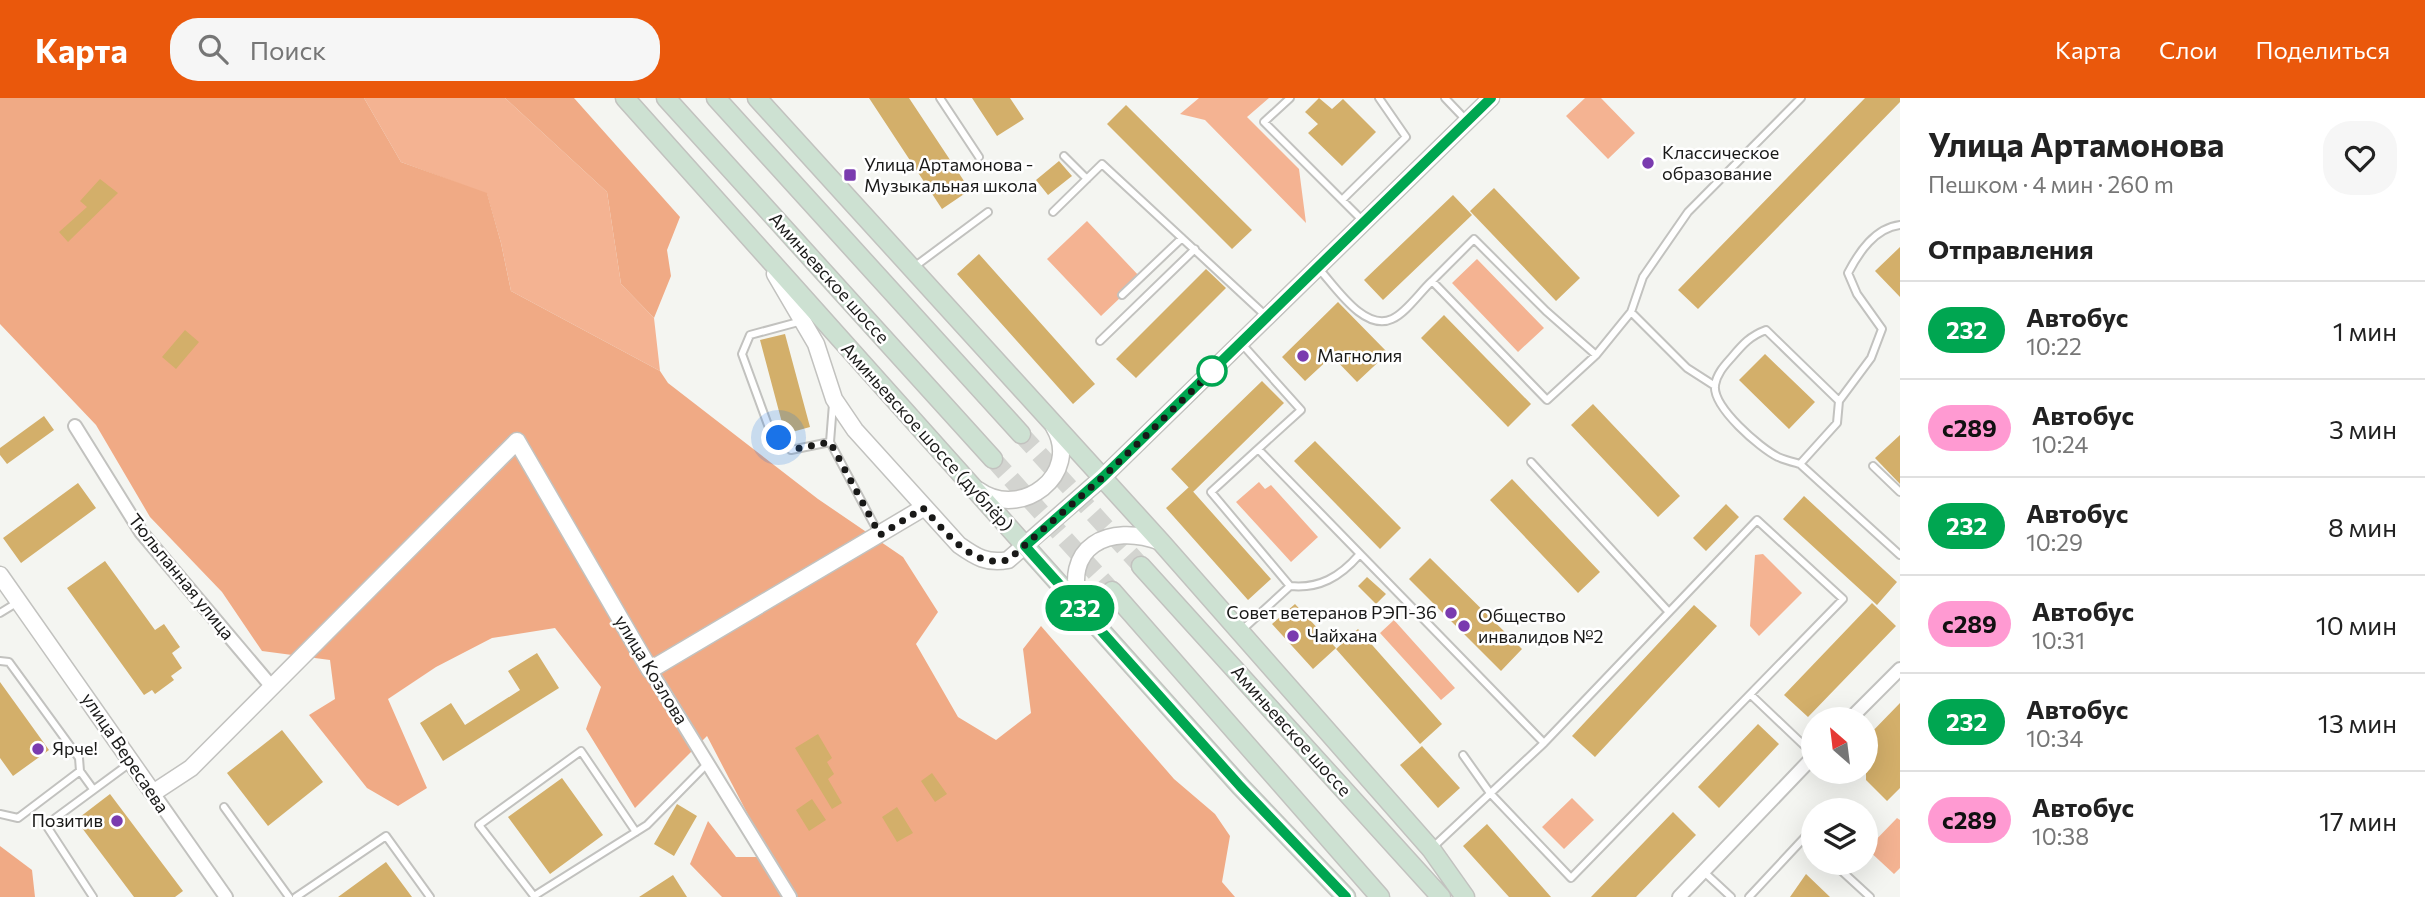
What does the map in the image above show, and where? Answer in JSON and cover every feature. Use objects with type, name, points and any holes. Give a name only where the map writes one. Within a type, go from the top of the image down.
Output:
[{"type":"main road","name":"Аминьевское шоссе (дублёр)","points":[[625,98],[1240,786],[1346,897]]},
{"type":"main road","name":"Аминьевское шоссе","points":[[666,98],[993,459]]},
{"type":"main road","name":"Аминьевское шоссе","points":[[716,98],[1021,434]]},
{"type":"main road","points":[[757,98],[1161,542],[1431,849],[1465,897]]},
{"type":"main road","name":"Аминьевское шоссе","points":[[1140,566],[1441,897]]},
{"type":"main road","points":[[1112,591],[1380,897]]},
{"type":"street","points":[[762,252],[804,321],[816,344],[834,399],[855,430],[959,545],[979,559],[996,563],[1008,560],[1103,477],[1491,98]]},
{"type":"street","points":[[973,487],[990,499],[1009,502],[1027,498],[1043,488],[1055,473],[1060,455],[1060,437],[1049,419]]},
{"type":"street","name":"Тюльпанная улица","points":[[75,426],[141,532],[272,687]]},
{"type":"street","name":"улица Козлова","points":[[272,687],[517,440],[650,670],[790,897]]},
{"type":"street","points":[[650,670],[923,508]]},
{"type":"street","points":[[1082,609],[1074,579],[1080,562],[1091,547],[1107,537],[1125,533],[1161,542]]},
{"type":"street","name":"улица Вересаева","points":[[0,575],[133,760],[226,897]]},
{"type":"street","points":[[1862,707],[1900,669]]},
{"type":"street","points":[[153,793],[191,768],[272,687]]},
{"type":"street","points":[[1679,897],[1801,768]]},
{"type":"lane","points":[[940,98],[979,157]]},
{"type":"lane","points":[[1290,98],[1265,122],[1365,223]]},
{"type":"lane","points":[[1342,200],[1406,137],[1379,98]]},
{"type":"lane","points":[[1445,98],[1467,121]]},
{"type":"lane","points":[[1432,281],[1547,400],[1596,355],[1631,312],[1643,277],[1688,212],[1801,98]]},
{"type":"lane","points":[[1064,156],[1087,179]]},
{"type":"lane","points":[[1053,212],[1102,164],[1268,318]]},
{"type":"lane","points":[[912,268],[988,212]]},
{"type":"lane","points":[[1800,464],[1837,422],[1839,401],[1871,358],[1882,329],[1857,294],[1848,273],[1861,250],[1888,226],[1900,225]]},
{"type":"lane","points":[[1122,295],[1182,238]]},
{"type":"lane","points":[[1318,268],[1361,315],[1381,322],[1394,319],[1474,239],[1546,311],[1596,355]]},
{"type":"lane","points":[[1100,341],[1195,249]]},
{"type":"lane","points":[[1631,312],[1688,368],[1714,386]]},
{"type":"lane","points":[[804,321],[750,335],[743,354],[768,425],[791,450],[830,442]]},
{"type":"lane","points":[[1839,401],[1766,330],[1750,336],[1721,368],[1714,386],[1717,397],[1731,418],[1753,439],[1778,457],[1800,464],[1900,555]]},
{"type":"lane","points":[[1241,343],[1301,410],[1211,492],[1290,586],[1309,588],[1342,574],[1359,555]]},
{"type":"lane","points":[[834,399],[830,442],[880,535]]},
{"type":"lane","points":[[1258,449],[1544,743]]},
{"type":"lane","points":[[1531,462],[1667,610]]},
{"type":"lane","points":[[1873,466],[1900,492]]},
{"type":"lane","points":[[1431,849],[1490,793],[1544,743],[1667,610],[1757,520],[1843,599],[1571,878],[1490,793],[1463,755]]},
{"type":"lane","points":[[1240,632],[1290,586]]},
{"type":"lane","points":[[0,613],[19,601]]},
{"type":"lane","points":[[0,661],[9,663],[79,758],[80,771],[93,789]]},
{"type":"lane","points":[[1751,695],[1801,743]]},
{"type":"lane","points":[[636,832],[581,751],[480,825],[534,896],[636,832],[647,825],[707,764]]},
{"type":"lane","points":[[93,897],[46,825],[133,760]]},
{"type":"lane","points":[[0,814],[18,818],[80,771]]},
{"type":"lane","points":[[224,807],[289,897]]},
{"type":"lane","points":[[298,896],[386,836],[430,897]]},
{"type":"lane","points":[[1749,897],[1801,840]]},
{"type":"lane","points":[[1703,871],[1731,897]]},
{"type":"lane","points":[[1846,875],[1870,897]]},
{"type":"shaded area","points":[[0,98],[364,98],[401,162],[487,193],[511,291],[660,371],[668,383],[818,499],[903,557],[938,612],[916,644],[958,717],[996,740],[1031,713],[1023,649],[1041,626],[1174,779],[1215,814],[1230,836],[1222,882],[1235,897],[722,897],[690,864],[708,821],[736,857],[770,857],[707,736],[635,808],[586,729],[601,687],[555,628],[492,638],[436,667],[388,699],[427,788],[398,806],[367,788],[309,715],[335,699],[330,660],[262,651],[222,592],[150,517],[96,425],[0,324]]},
{"type":"shaded area","points":[[364,98],[505,98],[607,192],[621,284],[654,318],[660,371],[511,291],[487,194],[401,162]]},
{"type":"shaded area","points":[[505,98],[574,98],[680,217],[667,250],[671,276],[654,318],[621,284],[607,192]]},
{"type":"shaded area","points":[[1199,98],[1269,98],[1247,117],[1299,169],[1306,223],[1205,120],[1180,114]]},
{"type":"shaded area","points":[[1585,98],[1601,98],[1635,133],[1608,159],[1566,116]]},
{"type":"shaded area","points":[[1087,221],[1141,278],[1101,316],[1047,259]]},
{"type":"shaded area","points":[[1477,259],[1544,328],[1518,352],[1452,283]]},
{"type":"shaded area","points":[[1259,482],[1265,489],[1271,485],[1318,537],[1291,562],[1236,502]]},
{"type":"shaded area","points":[[1763,554],[1802,593],[1759,636],[1750,626],[1755,555]]},
{"type":"shaded area","points":[[1394,620],[1455,688],[1441,700],[1380,633]]},
{"type":"shaded area","points":[[1572,798],[1594,820],[1564,849],[1542,827]]},
{"type":"shaded area","points":[[1897,818],[1900,820],[1900,868],[1894,874],[1878,859],[1878,838]]},
{"type":"shaded area","points":[[0,846],[32,870],[35,897],[0,897]]},
{"type":"building","points":[[869,98],[909,98],[970,190],[942,209]]},
{"type":"building","points":[[972,98],[1010,98],[1024,119],[997,136]]},
{"type":"building","points":[[1319,98],[1332,109],[1343,99],[1376,132],[1342,166],[1308,133],[1318,124],[1305,112]]},
{"type":"building","points":[[1865,98],[1900,98],[1900,102],[1698,309],[1678,290]]},
{"type":"building","points":[[1126,105],[1252,230],[1232,249],[1107,124]]},
{"type":"building","points":[[1059,161],[1072,176],[1048,195],[1036,180]]},
{"type":"building","points":[[100,179],[118,193],[68,242],[59,232],[87,207],[80,201]]},
{"type":"building","points":[[1494,188],[1580,278],[1556,301],[1470,211]]},
{"type":"building","points":[[1453,195],[1472,215],[1383,300],[1364,280]]},
{"type":"building","points":[[1900,247],[1900,297],[1875,271]]},
{"type":"building","points":[[979,254],[1095,384],[1073,404],[957,274]]},
{"type":"building","points":[[1206,269],[1226,288],[1136,378],[1116,359]]},
{"type":"building","points":[[1338,302],[1388,353],[1357,382],[1332,356],[1305,381],[1282,357]]},
{"type":"building","points":[[1444,315],[1531,404],[1508,427],[1421,338]]},
{"type":"building","points":[[185,330],[199,342],[176,369],[162,357]]},
{"type":"building","points":[[785,334],[810,427],[785,434],[760,340]]},
{"type":"building","points":[[1765,354],[1815,402],[1789,429],[1739,380]]},
{"type":"building","points":[[1262,381],[1284,403],[1193,492],[1171,469]]},
{"type":"building","points":[[1593,404],[1680,496],[1658,517],[1571,425]]},
{"type":"building","points":[[44,416],[54,430],[7,464],[0,455],[0,448]]},
{"type":"building","points":[[1900,435],[1900,484],[1875,458]]},
{"type":"building","points":[[1315,441],[1401,528],[1380,549],[1294,461]]},
{"type":"building","points":[[1512,479],[1600,572],[1578,593],[1490,500]]},
{"type":"building","points":[[78,483],[96,508],[21,563],[3,538]]},
{"type":"building","points":[[1189,487],[1271,579],[1248,600],[1166,508]]},
{"type":"building","points":[[1804,496],[1897,582],[1877,605],[1783,519]]},
{"type":"building","points":[[1726,504],[1739,517],[1706,551],[1693,538]]},
{"type":"building","points":[[1430,558],[1522,649],[1501,671],[1409,579]]},
{"type":"building","points":[[105,561],[155,630],[164,624],[180,647],[172,653],[182,668],[171,676],[174,680],[155,694],[152,690],[144,695],[67,588]]},
{"type":"building","points":[[1367,577],[1386,594],[1376,604],[1358,586]]},
{"type":"building","points":[[1872,603],[1896,626],[1818,707],[1801,707],[1801,711],[1784,695]]},
{"type":"building","points":[[1295,604],[1336,648],[1313,669],[1272,624]]},
{"type":"building","points":[[1694,605],[1717,626],[1595,757],[1572,736]]},
{"type":"building","points":[[1358,629],[1442,724],[1420,744],[1336,649]]},
{"type":"building","points":[[537,653],[559,688],[443,761],[420,723],[451,703],[465,725],[520,690],[508,671]]},
{"type":"building","points":[[0,682],[49,750],[13,776],[0,758]]},
{"type":"building","points":[[1900,703],[1900,788],[1887,801],[1870,784],[1878,784],[1878,726]]},
{"type":"building","points":[[1758,724],[1779,744],[1719,808],[1698,787]]},
{"type":"building","points":[[282,730],[323,782],[268,826],[227,773]]},
{"type":"building","points":[[818,734],[832,758],[827,762],[834,774],[828,779],[842,803],[832,809],[795,748]]},
{"type":"building","points":[[1422,746],[1460,788],[1438,808],[1400,765]]},
{"type":"building","points":[[932,773],[947,794],[935,802],[921,781]]},
{"type":"building","points":[[562,778],[603,835],[550,874],[508,817]]},
{"type":"building","points":[[110,794],[183,891],[175,897],[134,897],[76,820]]},
{"type":"building","points":[[812,799],[826,820],[809,831],[796,810]]},
{"type":"building","points":[[677,804],[697,816],[674,856],[654,844]]},
{"type":"building","points":[[897,807],[913,833],[897,842],[882,817]]},
{"type":"building","points":[[1673,812],[1696,835],[1636,897],[1591,897]]},
{"type":"building","points":[[1487,824],[1551,897],[1509,897],[1463,846]]},
{"type":"building","points":[[386,862],[412,897],[338,897]]},
{"type":"building","points":[[673,875],[687,897],[639,897]]},
{"type":"building","points":[[1807,875],[1830,897],[1790,897]]},
{"type":"tunnel","points":[[1021,434],[1141,566]]},
{"type":"tunnel","points":[[993,459],[1112,591]]},
{"type":"bus line","name":"232","points":[[1346,897],[1240,786],[1025,546],[1103,477],[1491,98]]},
{"type":"place","name":"Классическое образование","points":[[1648,163]]},
{"type":"place","name":"Улица Артамонова - Музыкальная школа","points":[[850,175]]},
{"type":"place","name":"Магнолия","points":[[1303,356]]},
{"type":"place","name":"Совет ветеранов РЭП-36","points":[[1451,613]]},
{"type":"place","name":"Общество инвалидов №2","points":[[1464,626]]},
{"type":"place","name":"Чайхана","points":[[1293,636]]},
{"type":"place","name":"Ярче!","points":[[38,749]]},
{"type":"place","name":"Позитив","points":[[117,821]]},
{"type":"route","points":[[779,438],[791,450],[830,442],[880,535],[923,508],[959,545],[979,559],[996,563],[1008,560],[1083,495],[1222,362],[1212,371]]}]
